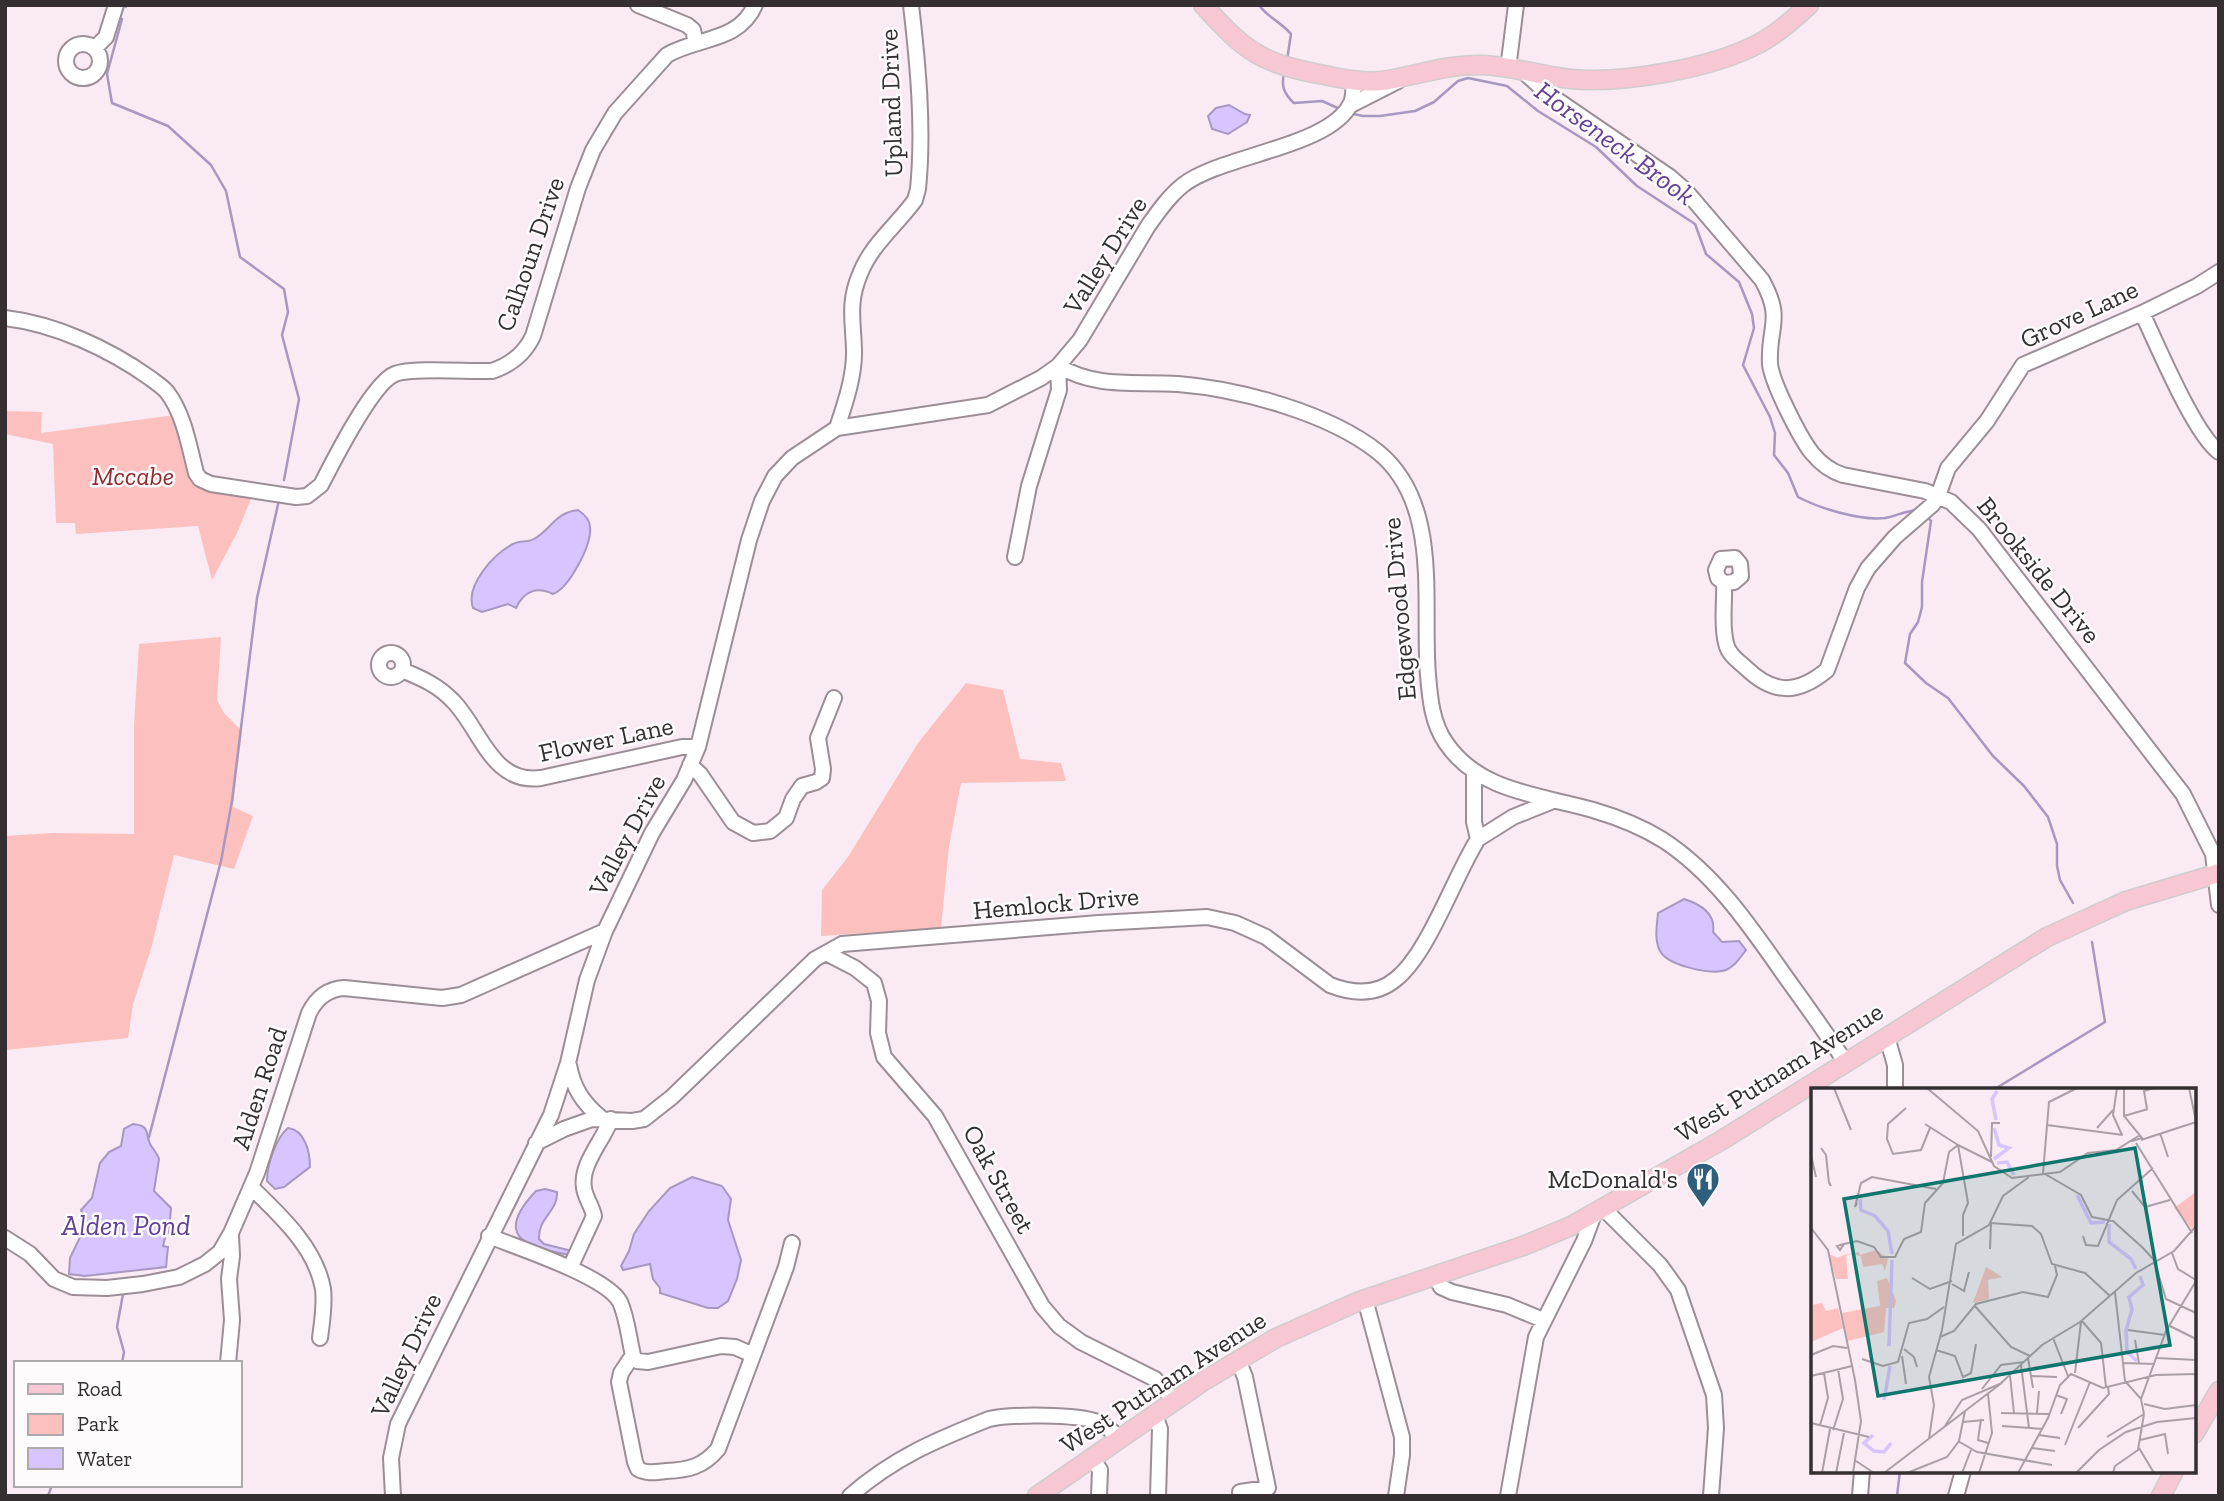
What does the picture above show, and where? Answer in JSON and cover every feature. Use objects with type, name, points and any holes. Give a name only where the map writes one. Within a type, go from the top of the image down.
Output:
[{"type":"main road","points":[[1203,5],[1255,55],[1285,66],[1354,82],[1403,77],[1467,65],[1573,79],[1632,77],[1700,64],[1760,44],[1809,5]]},
{"type":"main road","name":"West Putnam Avenue","points":[[1037,1496],[1175,1401],[1276,1338],[1365,1300],[1538,1241],[1598,1211],[1722,1140],[2018,953],[2061,929],[2142,895],[2216,873]]},
{"type":"main road","points":[[2196,1426],[2219,1391]]},
{"type":"main road","points":[[2161,1496],[2173,1473]]},
{"type":"street","points":[[95,48],[106,37],[116,5]]},
{"type":"street","points":[[638,5],[687,25],[693,30],[696,43]]},
{"type":"street","name":"Calhoun Drive","points":[[5,318],[42,325],[105,351],[129,363],[165,389],[178,411],[200,479],[211,484],[307,496],[321,485],[377,388],[393,374],[418,371],[492,371],[509,363],[529,344],[578,188],[600,135],[615,113],[667,55],[679,48],[728,35],[747,19],[755,5]]},
{"type":"street","name":"Upland Drive","points":[[837,428],[852,371],[854,349],[851,306],[859,274],[870,253],[915,200],[918,189],[916,48],[911,5]]},
{"type":"street","points":[[1516,5],[1517,71]]},
{"type":"street","name":"Brookside Drive","points":[[1517,71],[1670,177],[1686,191],[1760,276],[1774,307],[1770,368],[1790,413],[1813,454],[1830,470],[1843,475],[1914,488],[1935,500],[1951,502],[1979,529],[2174,780],[2213,854],[2219,905]]},
{"type":"street","name":"Valley Drive","points":[[393,1496],[391,1458],[398,1424],[559,1094],[587,980],[605,931],[652,833],[684,780],[698,747],[749,540],[762,500],[775,476],[792,458],[837,428],[988,405],[1041,378],[1058,366],[1080,340],[1160,209],[1184,185],[1219,168],[1308,137],[1345,111],[1403,77]]},
{"type":"street","points":[[1345,111],[1354,82]]},
{"type":"street","name":"Grove Lane","points":[[1935,500],[1948,468],[1987,421],[2023,365],[2142,313],[2219,272]]},
{"type":"street","points":[[2142,313],[2179,391],[2209,445],[2219,452]]},
{"type":"street","points":[[1015,557],[1029,485],[1059,390],[1058,366]]},
{"type":"street","name":"Edgewood Drive","points":[[1058,366],[1075,375],[1103,382],[1177,384],[1251,396],[1291,409],[1345,432],[1388,461],[1413,501],[1421,532],[1427,664],[1434,716],[1445,741],[1474,772],[1498,785],[1591,810],[1639,828],[1661,839],[1703,872],[1749,926],[1846,1063]]},
{"type":"street","points":[[1724,583],[1725,636],[1732,656],[1765,683],[1798,689],[1827,670],[1857,587],[1868,568],[1895,537],[1935,500]]},
{"type":"street","name":"Flower Lane","points":[[402,670],[432,683],[454,702],[488,755],[521,778],[541,778],[682,747],[698,747]]},
{"type":"street","points":[[690,765],[700,774],[733,822],[753,833],[770,831],[786,818],[793,799],[802,786],[822,778],[818,738],[834,698]]},
{"type":"street","points":[[1474,772],[1474,822],[1478,839]]},
{"type":"street","name":"Hemlock Drive","points":[[536,1143],[564,1129],[606,1119],[632,1121],[651,1114],[815,959],[842,944],[1208,917],[1235,923],[1266,937],[1331,985],[1354,992],[1381,988],[1395,980],[1415,957],[1478,839],[1513,817],[1553,801]]},
{"type":"street","name":"Alden Road","points":[[5,1238],[30,1255],[54,1279],[63,1284],[83,1288],[143,1284],[194,1271],[220,1252],[231,1233],[251,1187],[309,1013],[314,1002],[321,996],[336,988],[442,998],[461,995],[605,931]]},
{"type":"street","name":"Oak Street","points":[[826,953],[855,968],[874,983],[880,1001],[878,1033],[884,1057],[936,1116],[1042,1306],[1059,1326],[1081,1342],[1154,1379],[1175,1401]]},
{"type":"street","points":[[1887,1037],[1895,1065],[1895,1088]]},
{"type":"street","points":[[568,1063],[578,1093],[606,1119],[606,1133],[586,1166],[584,1189],[594,1216],[570,1268]]},
{"type":"street","points":[[251,1187],[301,1241],[314,1260],[323,1291],[320,1338]]},
{"type":"street","points":[[1508,1496],[1530,1360],[1543,1320],[1598,1211],[1660,1265],[1678,1290],[1714,1395],[1716,1428],[1711,1496]]},
{"type":"street","points":[[228,1361],[232,1320],[229,1279],[231,1233]]},
{"type":"street","points":[[489,1236],[570,1268],[611,1292],[620,1303],[632,1357],[637,1361],[648,1362],[721,1346],[735,1347],[753,1355]]},
{"type":"street","points":[[632,1357],[621,1373],[619,1382],[638,1469],[648,1472],[691,1469],[710,1458],[718,1449],[786,1267],[792,1243]]},
{"type":"street","points":[[1434,1276],[1441,1287],[1452,1292],[1507,1305],[1543,1320]]},
{"type":"street","points":[[1365,1300],[1402,1437],[1396,1496]]},
{"type":"street","points":[[1238,1360],[1245,1377],[1268,1488],[1240,1492]]},
{"type":"street","points":[[1155,1415],[1160,1429],[1158,1496]]},
{"type":"street","points":[[850,1496],[870,1478],[905,1455],[989,1419],[1003,1416],[1083,1419],[1108,1427],[1120,1439]]},
{"type":"street","points":[[1092,1458],[1100,1469],[1098,1496]]},
{"type":"street","points":[[1860,1496],[1862,1473]]},
{"type":"street","points":[[1956,1496],[1962,1473]]},
{"type":"green space","name":"Mccabe","points":[[5,411],[42,412],[41,433],[175,415],[197,480],[252,496],[238,531],[212,580],[198,526],[76,534],[75,523],[56,523],[53,444],[5,434]]},
{"type":"green space","points":[[221,637],[217,700],[224,713],[242,731],[233,807],[253,816],[234,869],[174,855],[151,949],[133,1004],[128,1038],[5,1050],[5,836],[54,833],[134,834],[134,725],[139,644]]},
{"type":"green space","points":[[966,683],[1003,690],[1020,759],[1061,763],[1066,781],[961,783],[949,846],[941,928],[821,936],[822,890],[848,857],[918,743]]},
{"type":"water","points":[[1229,105],[1250,115],[1247,122],[1228,134],[1212,129],[1208,116],[1216,108]]},
{"type":"water","points":[[578,510],[589,522],[590,535],[583,555],[566,584],[553,594],[542,590],[531,592],[516,608],[508,604],[482,612],[473,608],[473,590],[477,580],[498,555],[516,543],[534,539],[564,514]]},
{"type":"water","points":[[1684,899],[1706,910],[1712,920],[1713,932],[1722,942],[1739,941],[1746,950],[1730,968],[1716,972],[1698,970],[1671,960],[1660,951],[1656,937],[1658,913]]},
{"type":"water","name":"Alden Pond","points":[[133,1124],[146,1130],[159,1159],[154,1191],[171,1208],[169,1233],[166,1234],[163,1246],[168,1247],[166,1267],[85,1276],[69,1274],[70,1258],[84,1229],[85,1221],[81,1210],[92,1198],[100,1163],[109,1152],[121,1146],[124,1129]]},
{"type":"water","points":[[288,1128],[302,1137],[308,1149],[310,1167],[284,1187],[275,1189],[267,1181],[269,1167],[276,1145]]},
{"type":"water","points":[[692,1177],[722,1186],[731,1199],[728,1220],[741,1260],[728,1301],[718,1308],[708,1308],[660,1293],[650,1264],[623,1270],[621,1266],[634,1234],[649,1211],[670,1188]]},
{"type":"water","points":[[545,1189],[557,1192],[554,1205],[542,1225],[539,1239],[544,1244],[572,1251],[571,1255],[528,1244],[516,1229],[523,1206],[536,1191]]},
{"type":"waterway","name":"Horseneck Brook","points":[[1259,5],[1291,34],[1287,60]]},
{"type":"waterway","points":[[122,19],[107,74],[112,103],[168,126],[211,165],[226,191],[240,257],[284,289],[288,312],[282,335],[299,399],[284,480]]},
{"type":"waterway","name":"Horseneck Brook","points":[[1284,73],[1284,90],[1294,103],[1322,101],[1340,109]]},
{"type":"waterway","name":"Horseneck Brook","points":[[1349,113],[1380,116],[1415,111],[1434,102],[1458,81],[1468,78],[1507,86],[1538,111],[1596,147],[1637,186],[1695,224],[1706,254],[1739,282],[1752,314],[1754,328],[1743,365],[1770,417],[1775,433],[1774,455],[1788,473],[1798,497],[1828,509],[1864,518],[1885,518],[1917,510]]},
{"type":"waterway","points":[[149,1137],[221,861],[232,801],[257,598],[279,500]]},
{"type":"waterway","name":"Horseneck Brook","points":[[1926,515],[1931,521],[1922,582],[1922,607],[1918,622],[1910,634],[1905,663],[1926,683],[1948,698],[1993,756],[2024,786],[2048,817],[2057,844],[2060,880],[2073,903]]},
{"type":"waterway","name":"Horseneck Brook","points":[[1996,1088],[2105,1022],[2092,942]]},
{"type":"waterway","points":[[122,1361],[124,1352],[117,1327],[123,1294]]},
{"type":"waterway","name":"Horseneck Brook","points":[[1897,1496],[1900,1473]]},
{"type":"waterway","points":[[48,1496],[51,1487]]},
{"type":"place","name":"McDonald's","points":[[1703,1209]]}]
